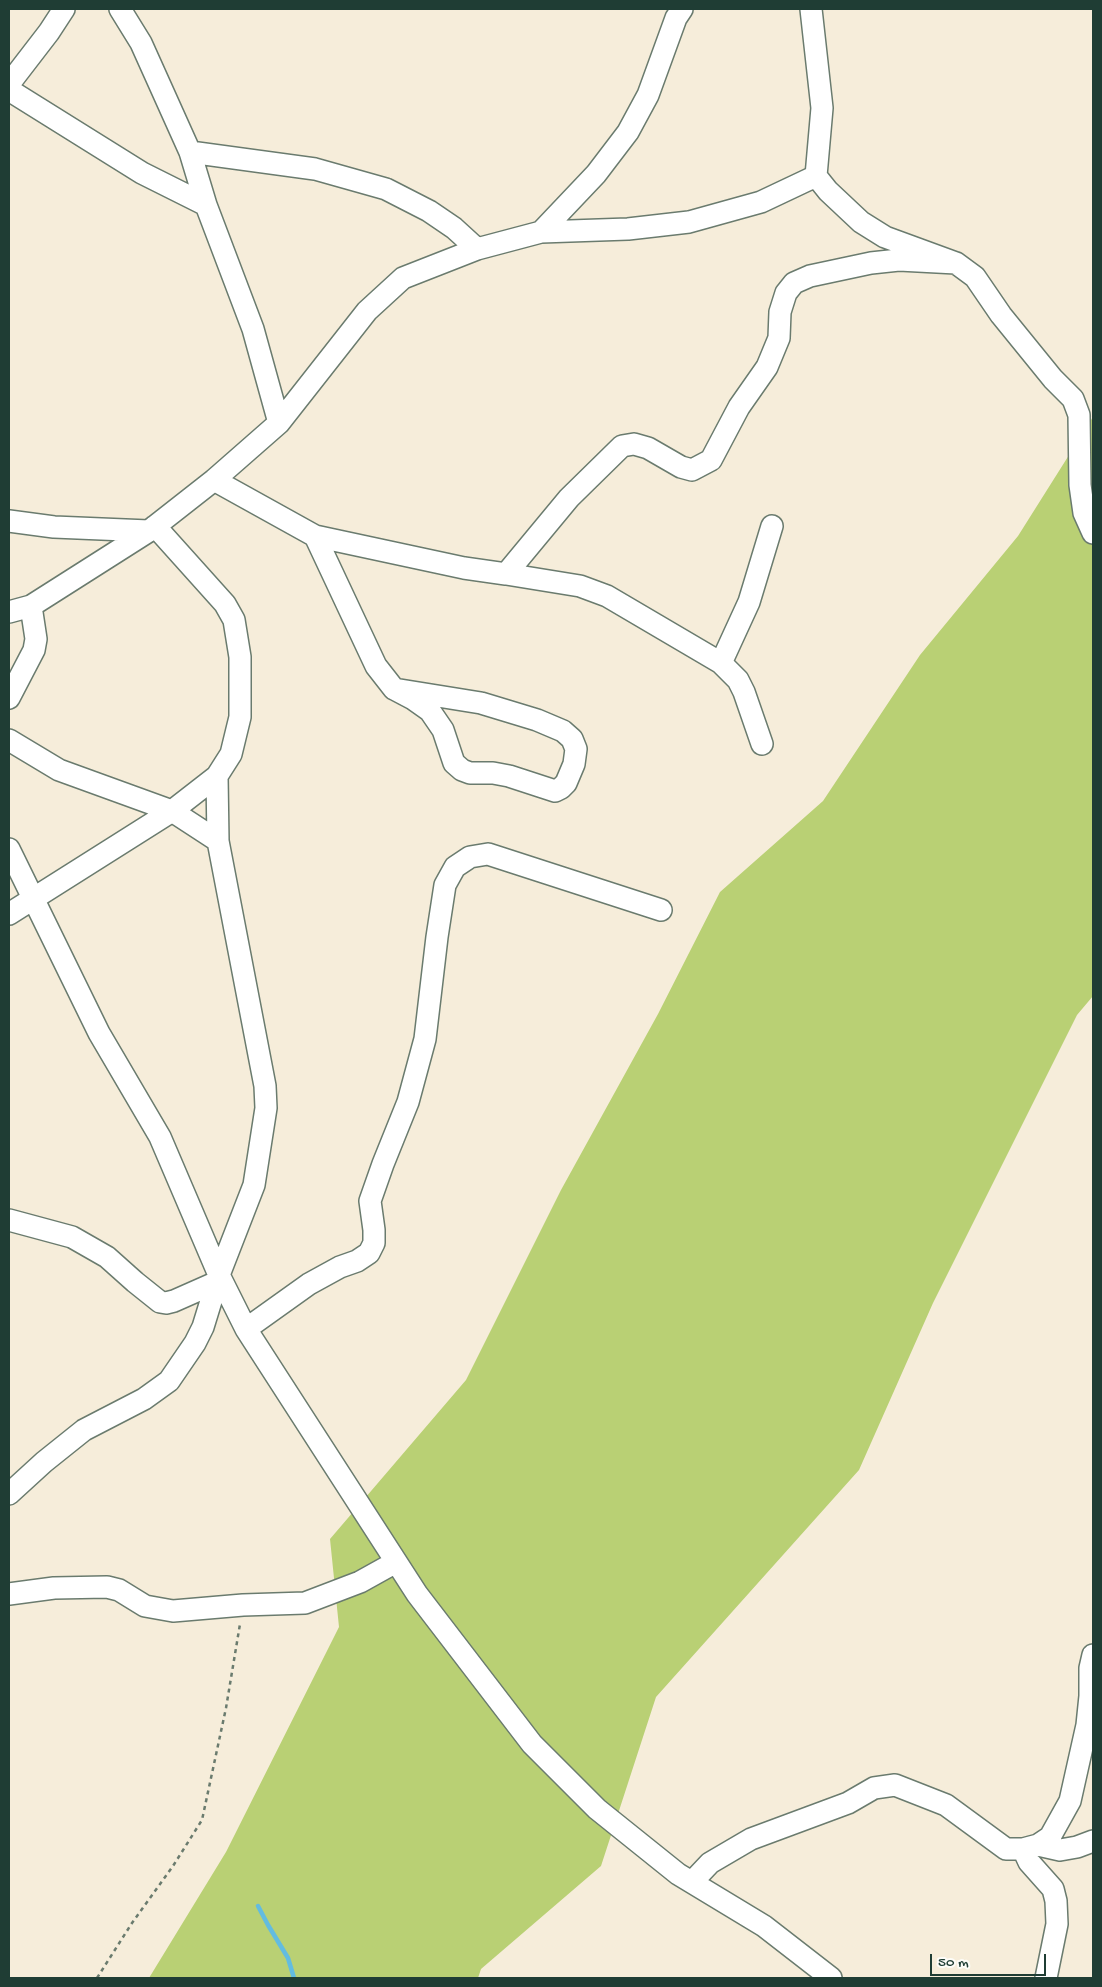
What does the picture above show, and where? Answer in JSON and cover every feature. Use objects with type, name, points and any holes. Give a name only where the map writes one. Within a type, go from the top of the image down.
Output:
[{"type":"street","points":[[49,32],[52,9]]},
{"type":"street","points":[[9,84],[49,32],[64,9]]},
{"type":"street","points":[[120,9],[140,43],[190,152],[206,205],[253,329],[279,423]]},
{"type":"street","points":[[541,232],[596,174],[628,132],[648,95],[676,18],[682,9]]},
{"type":"street","points":[[811,9],[822,108],[816,176],[828,191],[861,222],[885,237],[956,263],[975,277],[1001,315],[1053,379],[1073,399],[1079,415],[1080,485],[1084,512],[1093,533]]},
{"type":"street","points":[[9,90],[142,173],[206,205]]},
{"type":"street","points":[[190,152],[315,169],[386,189],[429,210],[454,228],[477,249]]},
{"type":"street","points":[[9,612],[31,606],[152,529],[214,480],[279,423],[367,311],[403,278],[477,249],[541,232],[628,229],[689,222],[761,202],[816,176]]},
{"type":"street","points":[[506,574],[569,498],[622,446],[634,444],[648,448],[681,467],[692,470],[711,460],[740,407],[767,367],[779,338],[780,312],[786,293],[794,283],[810,276],[870,263],[898,260],[956,263]]},
{"type":"street","points":[[214,480],[315,536],[464,568],[580,586],[607,596],[721,663],[738,680],[762,744]]},
{"type":"street","points":[[9,521],[54,527],[152,529],[225,604],[234,620],[240,658],[240,716],[231,754],[217,776],[172,811],[9,914]]},
{"type":"street","points":[[721,663],[749,602],[772,526]]},
{"type":"street","points":[[315,536],[376,666],[394,688],[430,711],[443,730],[454,763],[462,770],[470,773],[493,773],[509,776],[554,791],[566,783],[574,764],[576,750],[572,739],[563,731],[537,720],[481,703],[394,688]]},
{"type":"street","points":[[9,698],[34,650],[36,639],[31,606]]},
{"type":"street","points":[[9,740],[59,770],[172,811],[218,841]]},
{"type":"street","points":[[9,1494],[44,1462],[84,1430],[144,1399],[169,1380],[196,1343],[203,1327],[218,1278],[254,1185],[266,1108],[264,1086],[218,841],[217,776]]},
{"type":"street","points":[[9,850],[99,1033],[160,1137],[218,1278],[246,1329],[417,1594],[532,1744],[598,1808],[678,1874],[764,1926],[831,1978]]},
{"type":"street","points":[[246,1329],[309,1284],[340,1267],[357,1262],[369,1253],[374,1243],[370,1201],[408,1102],[425,1039],[445,885],[456,867],[470,857],[488,854],[662,910]]},
{"type":"street","points":[[9,1220],[72,1237],[107,1256],[160,1302],[174,1301],[218,1278]]},
{"type":"street","points":[[9,1594],[54,1588],[107,1587],[119,1590],[145,1606],[173,1611],[243,1605],[305,1603],[360,1582],[396,1562]]},
{"type":"street","points":[[1030,1847],[1050,1837],[1070,1801],[1087,1725],[1090,1668],[1093,1655]]},
{"type":"street","points":[[692,1882],[710,1864],[751,1839],[848,1803],[874,1788],[895,1785],[946,1805],[1006,1848],[1030,1847],[1060,1850],[1077,1847],[1093,1841]]},
{"type":"street","points":[[1030,1847],[1029,1862],[1052,1889],[1056,1901],[1057,1924],[1046,1978]]},
{"type":"path","points":[[97,1978],[202,1820],[226,1708],[243,1605]]},
{"type":"green space","points":[[1093,417],[1093,996],[1077,1015],[933,1303],[859,1470],[656,1697],[601,1866],[481,1969],[478,1978],[149,1978],[226,1852],[339,1627],[330,1539],[466,1380],[561,1190],[658,1014],[720,892],[823,801],[920,655],[1018,536]]},
{"type":"waterway","points":[[258,1906],[288,1958],[294,1978]]}]
